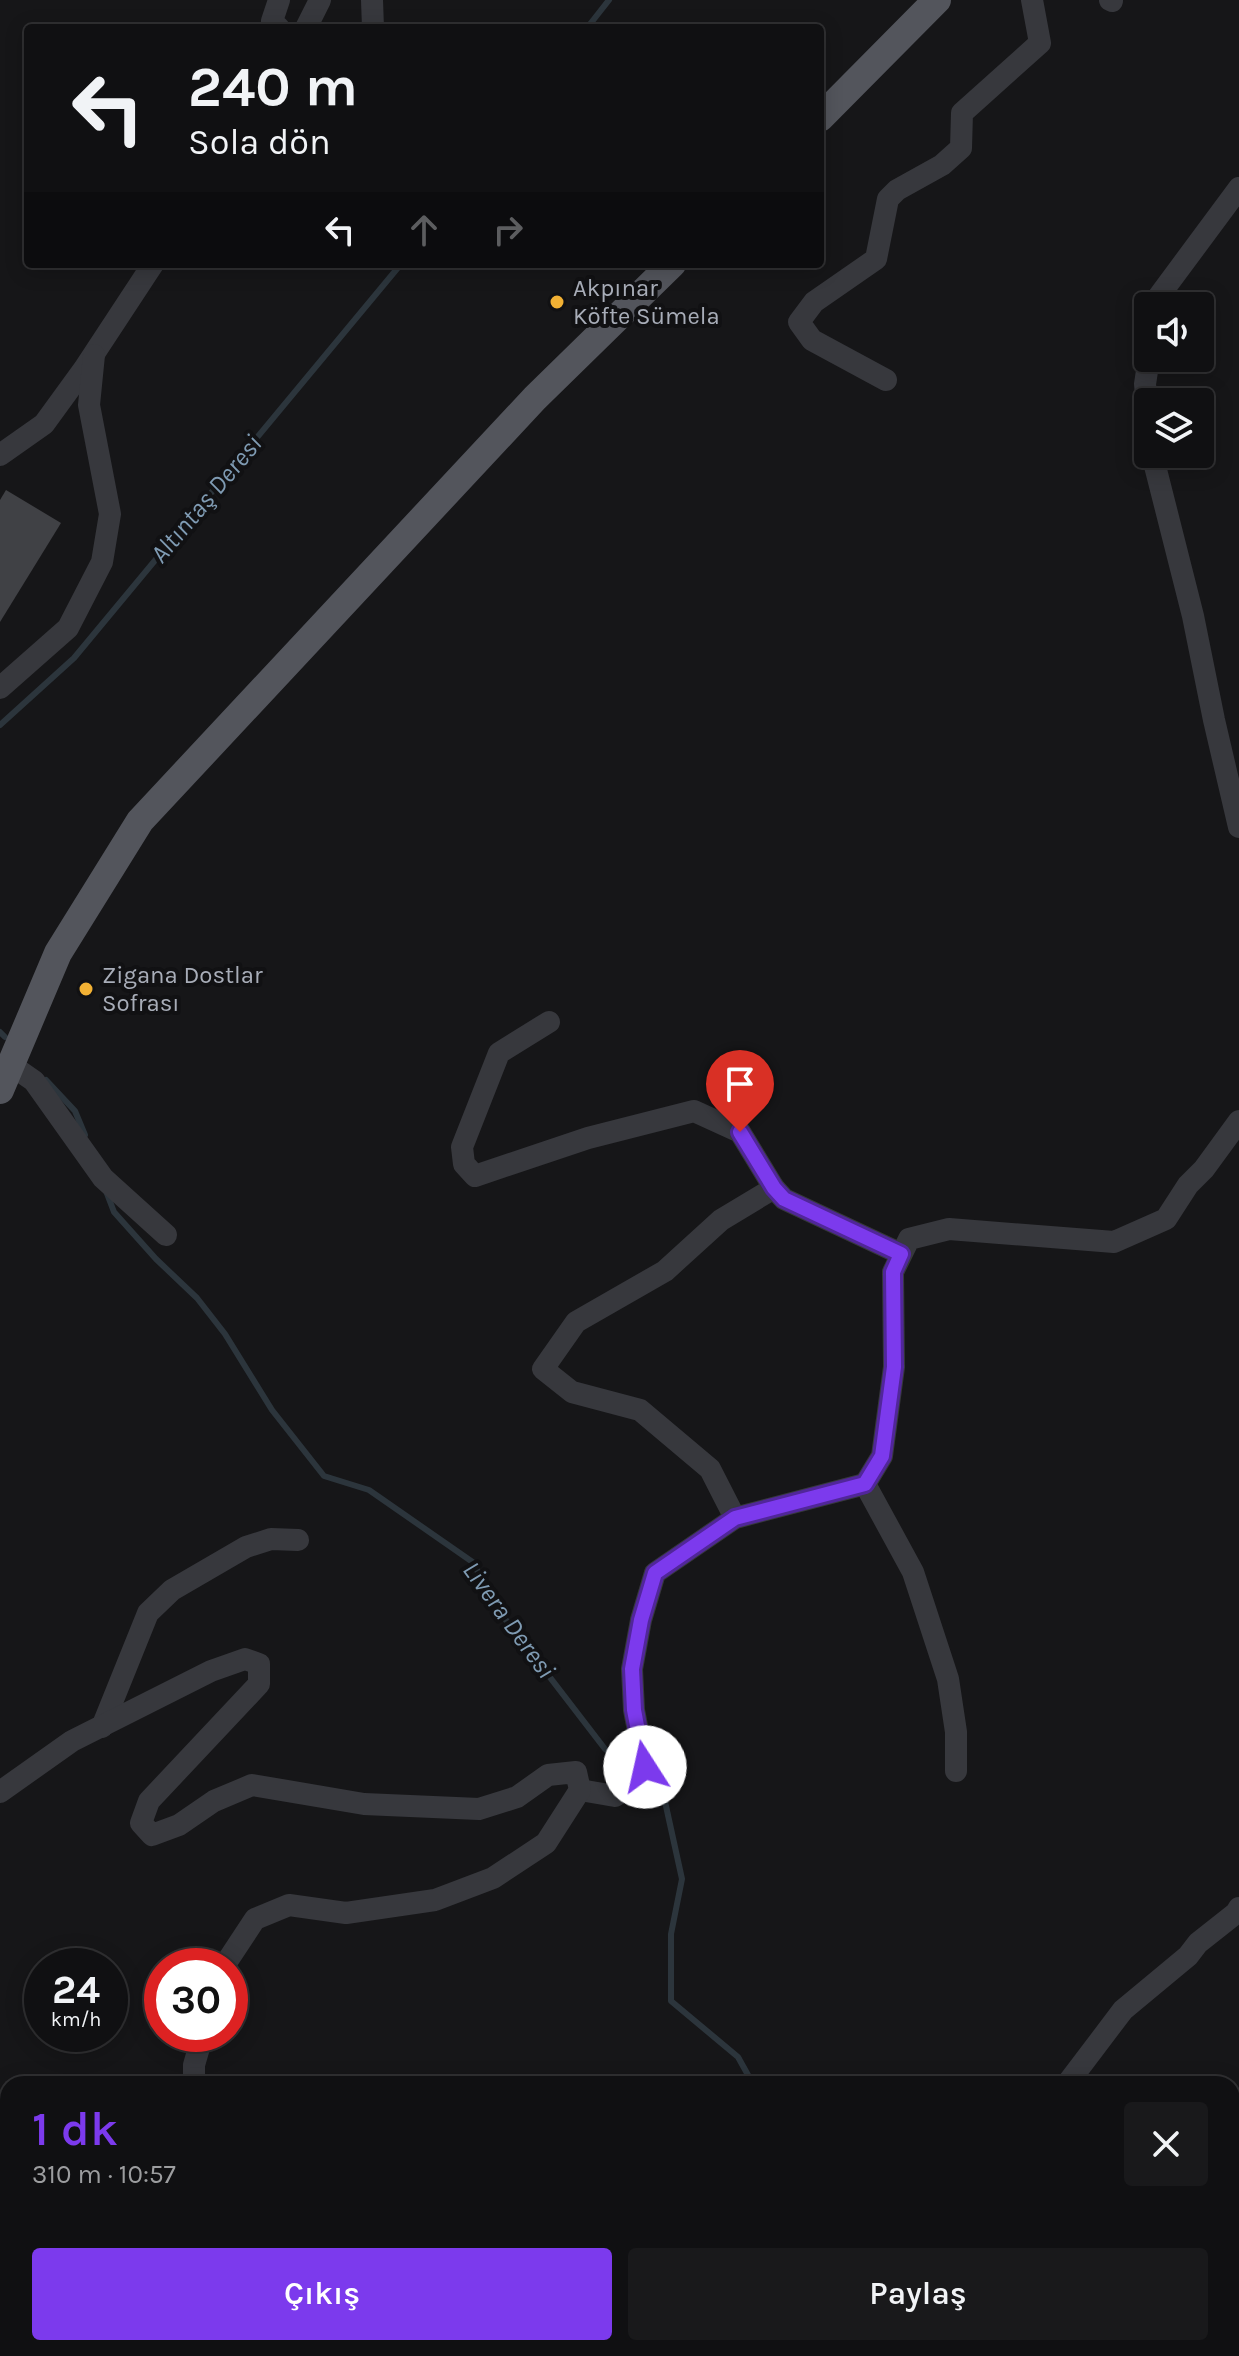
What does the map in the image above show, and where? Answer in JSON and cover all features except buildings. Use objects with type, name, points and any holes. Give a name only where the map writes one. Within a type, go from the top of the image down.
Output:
[{"type":"main road","points":[[824,114],[937,0]]},
{"type":"main road","points":[[5,1077],[58,953],[140,821],[535,398],[668,268]]},
{"type":"street","points":[[275,24],[272,21],[279,0]]},
{"type":"street","points":[[308,24],[320,0]]},
{"type":"street","points":[[372,0],[373,24]]},
{"type":"street","points":[[886,380],[812,340],[799,322],[814,302],[876,259],[888,199],[897,190],[942,165],[961,148],[962,113],[1040,43],[1032,0]]},
{"type":"street","points":[[1162,292],[1239,188]]},
{"type":"street","points":[[0,455],[44,424],[94,355],[150,268]]},
{"type":"street","points":[[0,688],[68,628],[102,562],[110,514],[89,405],[94,355]]},
{"type":"street","points":[[1156,468],[1193,616],[1239,827]]},
{"type":"street","points":[[549,1022],[499,1053],[462,1147],[464,1164],[475,1176],[588,1138],[694,1111],[740,1132],[784,1199],[901,1254]]},
{"type":"street","points":[[5,1077],[34,1081],[103,1178],[166,1235]]},
{"type":"street","points":[[580,1790],[615,1796],[638,1781],[643,1773],[645,1767],[634,1710],[632,1669],[641,1620],[655,1573],[735,1518],[865,1484],[882,1456],[894,1367],[893,1272],[909,1239],[949,1229],[1114,1242],[1166,1219],[1188,1185],[1204,1169],[1239,1121]]},
{"type":"street","points":[[735,1518],[710,1469],[640,1410],[572,1392],[543,1369],[576,1322],[665,1271],[721,1220],[774,1188]]},
{"type":"street","points":[[865,1484],[913,1572],[948,1679],[956,1732],[956,1771]]},
{"type":"street","points":[[102,1727],[148,1613],[172,1590],[246,1547],[271,1539],[298,1540]]},
{"type":"street","points":[[0,1792],[72,1741],[211,1671],[245,1659],[259,1664],[259,1684],[149,1801],[141,1823],[152,1835],[179,1825],[214,1801],[252,1785],[364,1804],[479,1809],[517,1797],[548,1775],[576,1772],[580,1790],[546,1843],[493,1878],[435,1900],[346,1913],[289,1905],[255,1919],[236,1948]]},
{"type":"street","points":[[1073,2076],[1123,2010],[1238,1910]]},
{"type":"street","points":[[194,2076],[198,2052]]},
{"type":"waterway","name":"Altıntaş Deresi","points":[[590,24],[609,0]]},
{"type":"waterway","name":"Altıntaş Deresi","points":[[0,725],[74,658],[398,268]]},
{"type":"waterway","name":"Livera Deresi","points":[[0,1032],[5,1037]]},
{"type":"waterway","name":"Livera Deresi","points":[[46,1080],[75,1111],[85,1135]]},
{"type":"waterway","name":"Livera Deresi","points":[[106,1191],[114,1212],[156,1259],[197,1298],[225,1334],[272,1410],[324,1476],[369,1490],[474,1563],[489,1598],[605,1749],[636,1774]]},
{"type":"waterway","name":"Livera Deresi","points":[[645,1781],[664,1797],[682,1879],[671,1934],[671,2001],[738,2057],[749,2076]]},
{"type":"place","name":"Akpınar Köfte Sümela","points":[[557,302]]},
{"type":"place","name":"Zigana Dostlar Sofrası","points":[[86,989]]},
{"type":"route","points":[[645,1767],[634,1710],[632,1669],[641,1620],[655,1573],[735,1518],[865,1484],[882,1456],[894,1367],[893,1272],[901,1254],[784,1199],[740,1132]]}]
